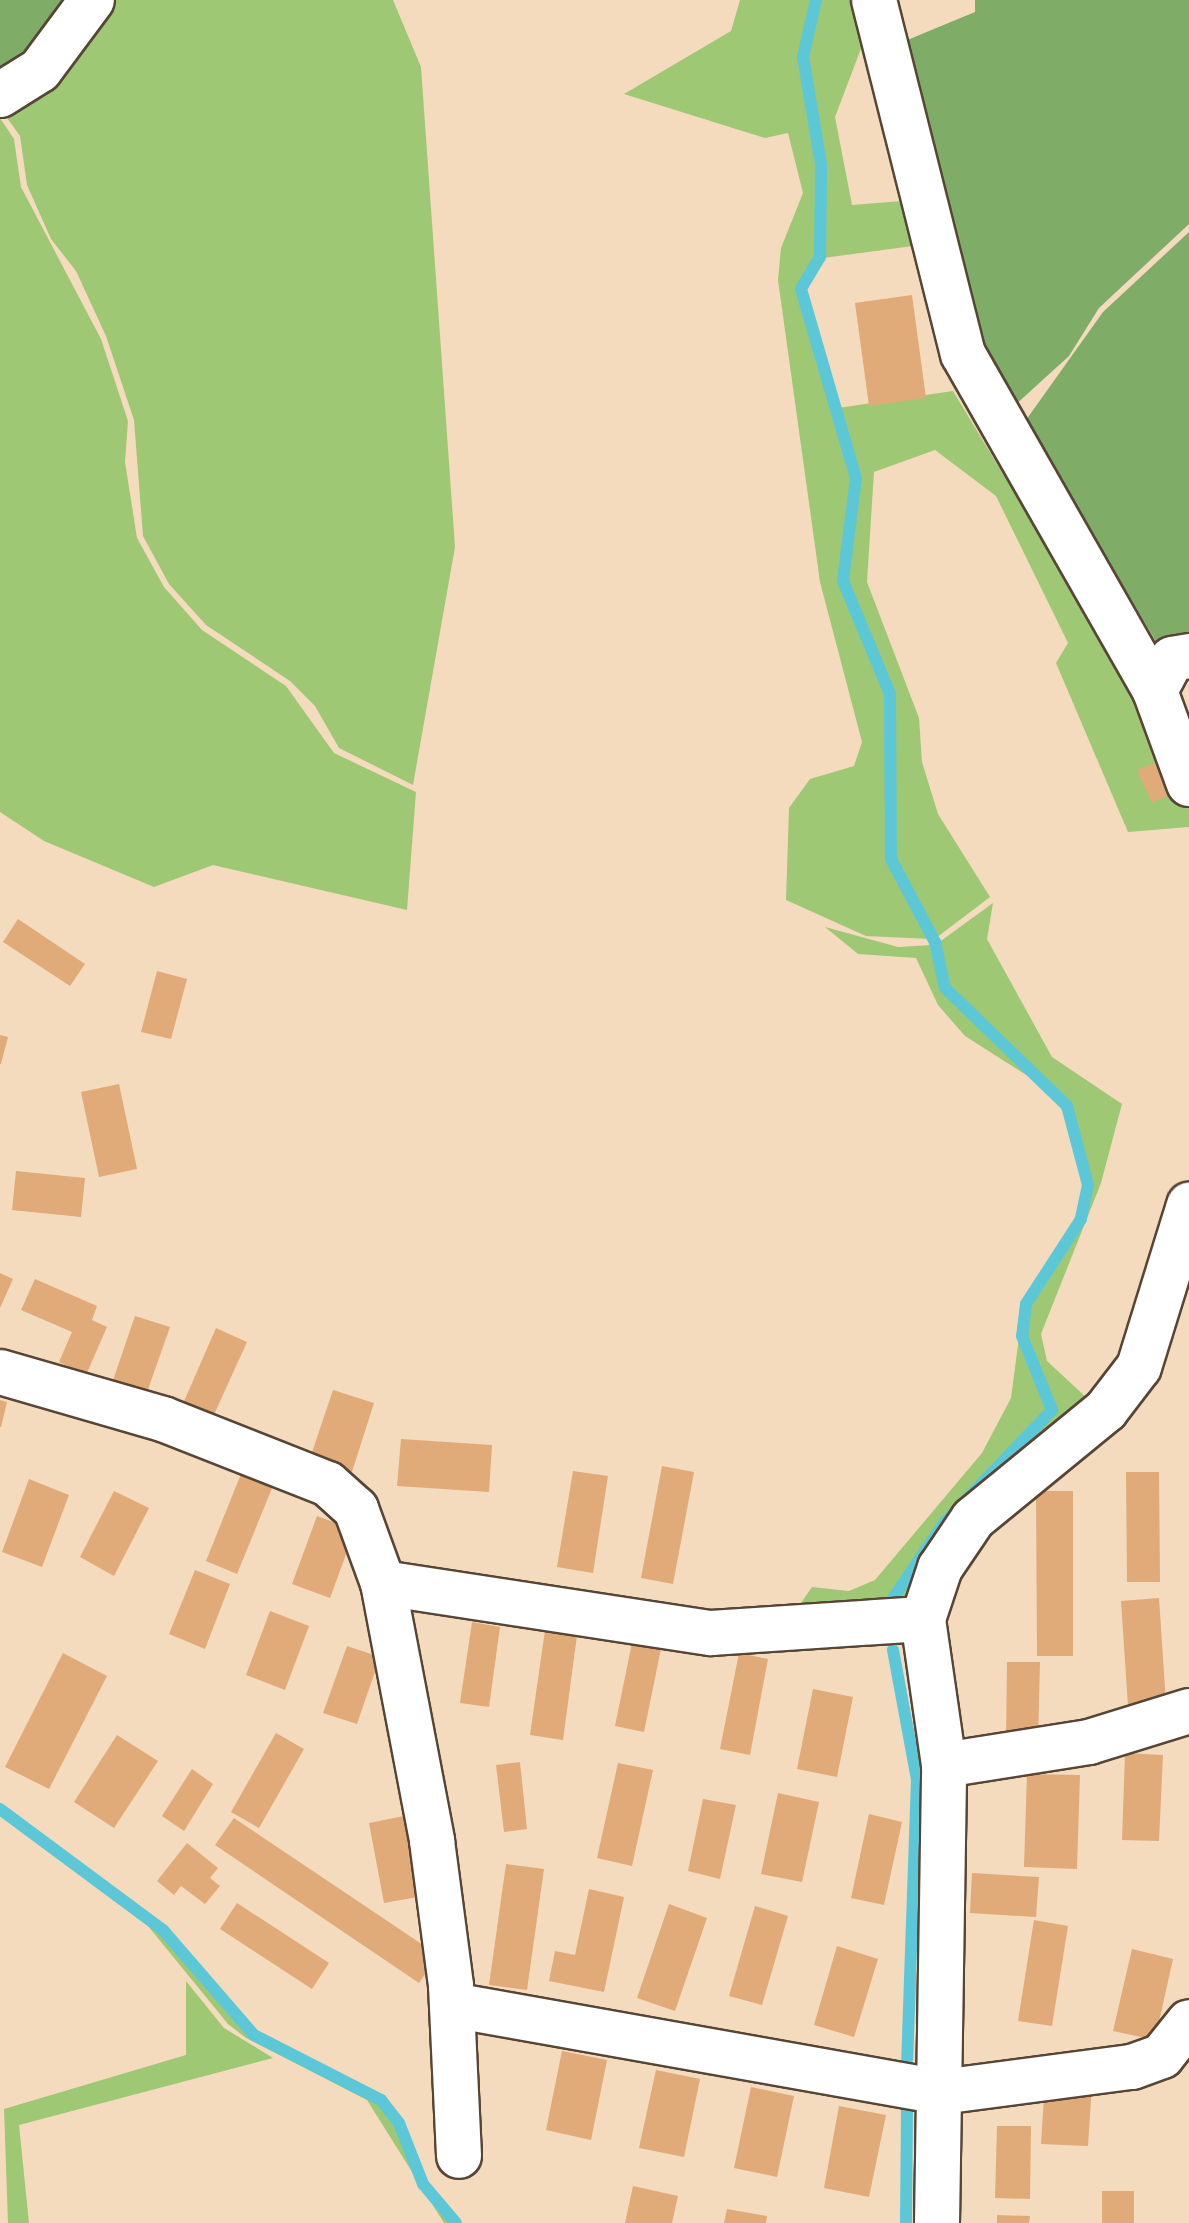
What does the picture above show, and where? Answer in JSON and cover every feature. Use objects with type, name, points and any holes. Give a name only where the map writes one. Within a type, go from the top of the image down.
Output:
[{"type":"street","points":[[0,95],[40,70],[92,0]]},
{"type":"street","points":[[874,0],[963,354],[1155,691],[1189,784]]},
{"type":"street","points":[[1155,691],[1172,659],[1189,656]]},
{"type":"street","points":[[937,2223],[944,1765],[923,1619],[940,1568],[973,1519],[1123,1392],[1139,1367],[1189,1205]]},
{"type":"street","points":[[0,1372],[163,1419],[328,1484],[356,1509],[383,1583],[432,1841],[452,2005],[459,2156]]},
{"type":"street","points":[[383,1583],[711,1633],[923,1619]]},
{"type":"street","points":[[944,1765],[1089,1742],[1189,1711]]},
{"type":"street","points":[[452,2005],[941,2092],[1132,2067],[1162,2056],[1189,2022]]},
{"type":"green space","points":[[0,0],[67,0],[44,33],[0,72]]},
{"type":"green space","points":[[95,0],[393,0],[421,67],[455,547],[413,785],[339,748],[315,706],[290,681],[206,625],[169,584],[143,536],[134,420],[106,336],[76,271],[51,239],[27,185],[20,136],[0,108]]},
{"type":"green space","points":[[740,0],[813,0],[800,56],[818,165],[817,256],[798,288],[853,478],[840,581],[887,695],[889,861],[930,939],[866,936],[786,900],[789,808],[810,779],[854,766],[862,742],[820,582],[778,280],[781,248],[803,193],[788,133],[765,138],[624,94],[731,31]]},
{"type":"green space","points":[[818,0],[853,0],[862,46],[835,117],[852,205],[902,201],[913,246],[823,258],[824,164],[807,57]]},
{"type":"green space","points":[[975,0],[1189,0],[1189,224],[1099,308],[1069,356],[1012,408],[983,355],[900,43],[975,12]]},
{"type":"green space","points":[[0,118],[14,139],[21,187],[101,339],[128,421],[125,462],[137,538],[164,587],[202,630],[286,686],[334,753],[416,792],[407,910],[213,865],[154,887],[44,841],[0,812]]},
{"type":"green space","points":[[1189,232],[1189,634],[1155,640],[1026,420],[1103,312]]},
{"type":"green space","points":[[953,391],[1141,703],[1189,809],[1189,827],[1128,832],[1056,663],[1068,643],[996,496],[935,450],[874,472],[867,582],[919,718],[922,762],[938,814],[990,897],[936,938],[894,859],[893,694],[847,581],[859,477],[838,408]]},
{"type":"green space","points":[[993,903],[987,939],[1052,1057],[1122,1104],[1101,1183],[1041,1334],[1047,1361],[1088,1399],[914,1592],[893,1603],[946,1525],[1055,1410],[1025,1335],[1029,1306],[1083,1220],[1092,1185],[1069,1104],[948,987],[938,943]]},
{"type":"green space","points":[[825,927],[898,947],[932,945],[943,990],[1042,1085],[965,1036],[938,1005],[916,958],[858,954]]},
{"type":"green space","points":[[1019,1337],[1048,1409],[942,1521],[887,1601],[801,1603],[812,1587],[849,1591],[875,1580],[982,1453],[1011,1398]]},
{"type":"green space","points":[[0,1812],[120,1894],[179,1948],[252,2038],[378,2102],[397,2124],[422,2184],[452,2223],[444,2223],[367,2100],[246,2038],[228,2024],[139,1915]]},
{"type":"green space","points":[[186,1981],[224,2028],[273,2058],[19,2125],[29,2223],[8,2223],[4,2109],[186,2055]]},
{"type":"building","points":[[912,295],[926,398],[869,406],[855,303]]},
{"type":"building","points":[[1157,762],[1171,794],[1152,803],[1137,770]]},
{"type":"building","points":[[18,919],[85,964],[70,986],[3,942]]},
{"type":"building","points":[[157,971],[187,979],[171,1039],[141,1032]]},
{"type":"building","points":[[0,1035],[8,1037],[1,1064],[0,1064]]},
{"type":"building","points":[[119,1084],[137,1169],[99,1177],[81,1092]]},
{"type":"building","points":[[16,1171],[85,1178],[81,1217],[12,1210]]},
{"type":"building","points":[[0,1273],[13,1279],[0,1308]]},
{"type":"building","points":[[35,1279],[97,1306],[92,1320],[107,1327],[86,1375],[59,1362],[72,1332],[21,1310]]},
{"type":"building","points":[[135,1316],[170,1327],[145,1398],[111,1386]]},
{"type":"building","points":[[216,1328],[247,1342],[212,1419],[182,1406]]},
{"type":"building","points":[[333,1390],[374,1403],[350,1478],[308,1464]]},
{"type":"building","points":[[0,1400],[7,1402],[1,1427],[0,1427]]},
{"type":"building","points":[[401,1439],[492,1445],[489,1492],[397,1486]]},
{"type":"building","points":[[245,1464],[277,1476],[237,1574],[206,1561]]},
{"type":"building","points":[[662,1466],[694,1472],[673,1584],[641,1578]]},
{"type":"building","points":[[573,1471],[608,1476],[593,1573],[557,1567]]},
{"type":"building","points":[[1126,1472],[1159,1472],[1160,1582],[1127,1582]]},
{"type":"building","points":[[29,1479],[69,1495],[42,1567],[2,1552]]},
{"type":"building","points":[[114,1491],[149,1508],[114,1576],[80,1557]]},
{"type":"building","points":[[1036,1491],[1073,1491],[1073,1656],[1037,1656]]},
{"type":"building","points":[[317,1516],[355,1530],[330,1598],[292,1584]]},
{"type":"building","points":[[195,1570],[230,1584],[205,1649],[169,1634]]},
{"type":"building","points":[[1159,1598],[1166,1703],[1128,1706],[1121,1601]]},
{"type":"building","points":[[270,1611],[309,1626],[285,1690],[246,1675]]},
{"type":"building","points":[[472,1622],[500,1627],[489,1707],[460,1703]]},
{"type":"building","points":[[546,1623],[578,1628],[563,1740],[530,1735]]},
{"type":"building","points":[[634,1633],[663,1639],[644,1732],[615,1726]]},
{"type":"building","points":[[347,1646],[380,1657],[357,1724],[323,1713]]},
{"type":"building","points":[[63,1653],[107,1676],[49,1789],[5,1767]]},
{"type":"building","points":[[739,1653],[768,1659],[750,1755],[720,1749]]},
{"type":"building","points":[[1007,1662],[1040,1662],[1038,1741],[1006,1741]]},
{"type":"building","points":[[813,1689],[853,1697],[837,1777],[797,1769]]},
{"type":"building","points":[[276,1733],[304,1749],[259,1828],[231,1812]]},
{"type":"building","points":[[117,1735],[158,1761],[114,1828],[74,1802]]},
{"type":"building","points":[[1125,1753],[1163,1755],[1159,1841],[1122,1840]]},
{"type":"building","points":[[520,1762],[527,1829],[504,1832],[496,1765]]},
{"type":"building","points":[[618,1763],[653,1770],[632,1866],[597,1858]]},
{"type":"building","points":[[192,1769],[213,1784],[184,1831],[162,1816]]},
{"type":"building","points":[[1027,1774],[1080,1775],[1077,1869],[1024,1867]]},
{"type":"building","points":[[778,1793],[819,1802],[802,1882],[761,1874]]},
{"type":"building","points":[[703,1799],[736,1805],[720,1879],[688,1871]]},
{"type":"building","points":[[414,1814],[429,1895],[384,1903],[369,1823]]},
{"type":"building","points":[[869,1814],[902,1822],[884,1905],[851,1898]]},
{"type":"building","points":[[234,1818],[438,1955],[419,1983],[215,1845]]},
{"type":"building","points":[[187,1843],[218,1868],[210,1878],[220,1886],[205,1904],[181,1886],[174,1895],[157,1881]]},
{"type":"building","points":[[506,1864],[544,1869],[527,1990],[489,1985]]},
{"type":"building","points":[[972,1873],[1039,1877],[1036,1917],[970,1913]]},
{"type":"building","points":[[589,1889],[624,1897],[604,1992],[549,1981],[555,1951],[575,1955]]},
{"type":"building","points":[[237,1903],[329,1963],[312,1989],[220,1929]]},
{"type":"building","points":[[669,1904],[707,1918],[675,2011],[637,1998]]},
{"type":"building","points":[[755,1906],[788,1916],[762,2005],[729,1996]]},
{"type":"building","points":[[1034,1920],[1068,1926],[1052,2026],[1018,2021]]},
{"type":"building","points":[[837,1946],[878,1959],[854,2037],[814,2025]]},
{"type":"building","points":[[1132,1949],[1173,1959],[1155,2040],[1113,2031]]},
{"type":"building","points":[[562,2051],[607,2060],[591,2140],[546,2130]]},
{"type":"building","points":[[656,2070],[700,2079],[684,2157],[639,2148]]},
{"type":"building","points":[[1045,2081],[1092,2084],[1088,2146],[1041,2144]]},
{"type":"building","points":[[751,2087],[794,2096],[777,2177],[734,2168]]},
{"type":"building","points":[[839,2106],[886,2115],[869,2197],[824,2188]]},
{"type":"building","points":[[997,2126],[1031,2126],[1030,2199],[995,2198]]},
{"type":"building","points":[[633,2186],[678,2196],[672,2223],[625,2223]]},
{"type":"building","points":[[1102,2191],[1134,2191],[1134,2223],[1102,2223]]},
{"type":"building","points":[[727,2209],[767,2216],[766,2223],[724,2223]]},
{"type":"building","points":[[997,2215],[1030,2216],[1029,2223],[997,2223]]},
{"type":"waterway","points":[[816,0],[803,57],[821,165],[820,257],[801,289],[856,478],[843,581],[890,694],[891,859],[935,942],[945,988],[1067,1106],[1088,1185],[1081,1219],[1026,1304],[1022,1336],[1052,1410],[944,1523],[890,1603]]},
{"type":"waterway","points":[[893,1650],[917,1779],[907,2059]]},
{"type":"waterway","points":[[0,1809],[163,1930],[254,2035],[381,2100],[399,2123],[423,2184],[456,2223]]},
{"type":"waterway","points":[[906,2223],[907,2102]]}]
